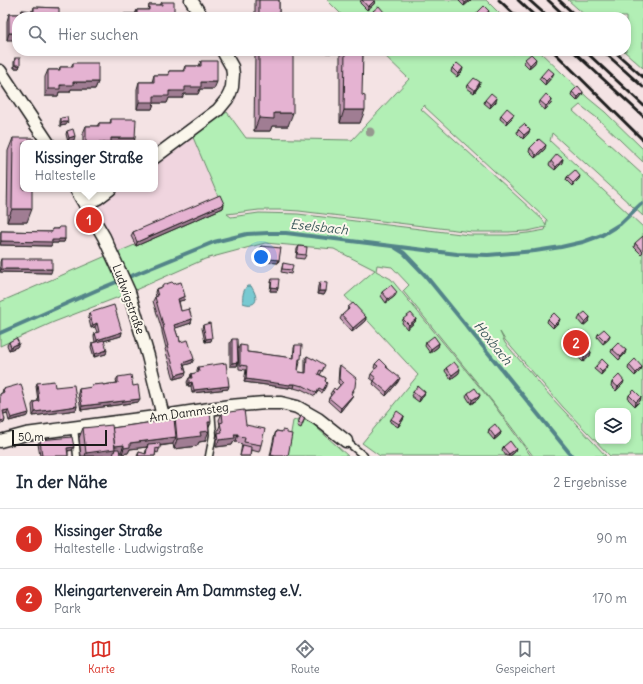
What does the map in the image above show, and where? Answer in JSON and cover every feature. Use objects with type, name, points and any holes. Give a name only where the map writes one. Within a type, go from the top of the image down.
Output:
[{"type":"street","points":[[194,1],[200,12]]},
{"type":"street","points":[[158,155],[218,110],[227,99],[232,88],[233,74],[232,67],[226,56]]},
{"type":"street","points":[[0,71],[46,140]]},
{"type":"street","name":"Ludwigstraße","points":[[78,192],[104,237],[129,292],[148,356],[163,416]]},
{"type":"street","points":[[86,204],[106,192]]},
{"type":"street","name":"Am Dammsteg","points":[[0,441],[26,434],[74,427],[230,406],[281,403],[297,407],[318,419],[346,441]]},
{"type":"lane","points":[[209,456],[213,435],[211,409]]},
{"type":"lane","points":[[74,427],[76,456]]},
{"type":"lane","name":"Am Dammsteg","points":[[346,441],[364,456]]},
{"type":"shaded area","points":[[192,135],[224,208],[118,252],[98,213],[99,200],[111,192],[158,192],[158,159]]},
{"type":"green space","points":[[327,0],[486,0],[498,12],[339,12]]},
{"type":"green space","points":[[568,0],[643,0],[643,68],[630,56],[631,56],[631,12],[581,12]]},
{"type":"green space","points":[[385,56],[544,56],[643,149],[643,162],[597,118],[580,105],[573,111],[643,175],[643,216],[552,133],[550,141],[643,227],[643,456],[610,456],[598,444],[631,444],[631,408],[595,408],[595,440],[563,407],[505,340],[500,332],[505,343],[551,397],[606,456],[533,456],[492,401],[403,291],[409,285],[392,267],[377,265],[376,271],[391,279],[491,401],[531,456],[380,456],[362,443],[418,375],[345,296],[375,270],[334,249],[265,243],[205,259],[133,291],[118,252],[223,208],[192,135],[227,112],[246,138],[352,140],[409,79]],"holes":[[[425,105],[425,107],[547,220],[546,226],[543,220],[421,109]],[[259,210],[283,210],[472,232],[528,231],[546,227],[545,230],[528,233],[508,235],[469,235],[298,214],[259,213],[231,217],[227,214]]]},
{"type":"green space","points":[[106,256],[124,295],[54,322],[0,346],[0,302]]},
{"type":"green space","points":[[305,417],[348,456],[287,456],[293,421]]},
{"type":"water","points":[[247,286],[251,286],[256,297],[256,301],[253,304],[243,303],[243,294]]},
{"type":"building","points":[[259,0],[279,0],[279,12],[259,12]]},
{"type":"building","points":[[362,0],[375,0],[368,7]]},
{"type":"building","points":[[162,2],[174,2],[174,12],[137,12],[137,10],[149,10],[149,5],[162,5]]},
{"type":"building","points":[[379,6],[384,12],[374,12],[373,11]]},
{"type":"building","points":[[484,6],[489,11],[488,12],[478,12]]},
{"type":"building","points":[[34,7],[59,8],[59,12],[22,12],[22,10],[34,11]]},
{"type":"building","points":[[9,14],[12,14],[12,33],[9,33]]},
{"type":"building","points":[[259,56],[293,56],[293,113],[274,113],[274,119],[259,118]]},
{"type":"building","points":[[345,56],[363,56],[362,95],[365,96],[365,110],[344,110]]},
{"type":"building","points":[[529,56],[533,56],[536,59],[530,65],[525,59]]},
{"type":"building","points":[[15,58],[20,58],[20,65],[15,65]]},
{"type":"building","points":[[201,61],[217,61],[217,82],[201,82],[201,87],[185,87],[185,91],[169,91],[169,96],[154,96],[154,102],[139,102],[139,82],[154,82],[154,75],[169,75],[169,71],[185,71],[185,66],[201,66]]},
{"type":"building","points":[[73,63],[98,63],[98,82],[73,82],[73,85],[60,85],[60,89],[48,89],[48,70],[60,70],[60,67],[73,67]]},
{"type":"building","points":[[457,63],[463,68],[458,74],[452,68]]},
{"type":"building","points":[[548,68],[554,73],[546,81],[541,76]]},
{"type":"building","points":[[474,78],[480,82],[475,90],[468,85]]},
{"type":"building","points":[[578,86],[583,92],[578,97],[572,92]]},
{"type":"building","points":[[491,93],[497,98],[491,105],[485,100]]},
{"type":"building","points":[[546,94],[552,100],[546,106],[540,101]]},
{"type":"building","points":[[507,108],[514,114],[507,121],[501,115]]},
{"type":"building","points":[[67,117],[68,122],[61,122],[61,118]]},
{"type":"building","points":[[111,119],[136,119],[135,138],[86,140],[86,126],[99,126],[99,123],[111,123]]},
{"type":"building","points":[[524,124],[530,130],[524,135],[518,129]]},
{"type":"building","points":[[73,129],[75,136],[69,138],[67,131]]},
{"type":"building","points":[[13,138],[33,138],[33,140],[20,140],[20,192],[32,192],[32,209],[12,209]]},
{"type":"building","points":[[539,139],[546,145],[536,155],[530,148]]},
{"type":"building","points":[[557,154],[563,159],[556,167],[551,161]]},
{"type":"building","points":[[575,170],[580,176],[573,183],[567,177]]},
{"type":"building","points":[[220,195],[224,204],[137,242],[133,232]]},
{"type":"building","points":[[59,227],[65,227],[65,239],[52,240],[52,242],[1,241],[1,231],[52,232],[52,229],[59,229]]},
{"type":"building","points":[[643,236],[643,250],[642,251],[635,243]]},
{"type":"building","points":[[261,246],[281,248],[279,260],[260,258]]},
{"type":"building","points":[[299,246],[307,247],[306,255],[297,254]]},
{"type":"building","points":[[1,259],[52,259],[52,269],[1,269]]},
{"type":"building","points":[[283,263],[293,265],[292,270],[282,269]]},
{"type":"building","points":[[272,279],[279,279],[278,288],[271,287]]},
{"type":"building","points":[[172,282],[174,284],[181,282],[185,296],[178,299],[181,311],[189,309],[192,319],[174,325],[180,342],[188,340],[194,359],[183,363],[186,372],[176,375],[155,297],[158,296],[156,289]]},
{"type":"building","points":[[320,282],[327,283],[326,291],[319,291]]},
{"type":"building","points":[[391,285],[397,292],[388,299],[382,292]]},
{"type":"building","points":[[353,303],[366,317],[353,328],[342,315]]},
{"type":"building","points":[[114,305],[122,332],[97,340],[95,333],[99,332],[97,323],[93,325],[89,313]]},
{"type":"building","points":[[585,312],[590,317],[585,322],[580,316]]},
{"type":"building","points":[[411,313],[416,319],[409,325],[403,319]]},
{"type":"building","points":[[554,313],[560,319],[554,325],[548,319]]},
{"type":"building","points":[[210,323],[212,338],[206,339],[203,325]]},
{"type":"building","points":[[604,329],[610,335],[605,341],[598,334]]},
{"type":"building","points":[[569,330],[574,335],[568,340],[564,335]]},
{"type":"building","points":[[434,336],[439,343],[431,349],[426,342]]},
{"type":"building","points":[[16,338],[19,343],[11,347],[9,342]]},
{"type":"building","points":[[232,339],[237,339],[238,362],[232,363]]},
{"type":"building","points":[[104,340],[107,350],[95,354],[92,343]]},
{"type":"building","points":[[618,343],[626,350],[621,357],[612,349]]},
{"type":"building","points":[[240,345],[247,346],[247,352],[294,358],[295,345],[302,345],[298,371],[306,373],[307,356],[313,358],[325,365],[322,371],[320,370],[318,374],[326,378],[325,381],[327,383],[323,390],[319,388],[317,393],[302,385],[290,385],[246,379],[247,366],[240,365]]},
{"type":"building","points":[[585,346],[591,352],[584,358],[579,352]]},
{"type":"building","points":[[380,359],[387,366],[386,367],[400,378],[387,392],[374,381],[376,378],[371,374],[378,366],[375,364]]},
{"type":"building","points":[[602,359],[608,365],[602,372],[596,366]]},
{"type":"building","points":[[635,359],[642,367],[636,373],[629,365]]},
{"type":"building","points":[[454,362],[460,369],[452,375],[446,368]]},
{"type":"building","points":[[226,363],[229,386],[194,390],[192,382],[189,383],[189,378],[192,378],[191,374],[199,372],[198,367]]},
{"type":"building","points":[[340,365],[356,378],[355,387],[351,394],[353,395],[341,408],[329,398],[334,392],[332,391],[334,388],[336,390],[343,382],[339,379]]},
{"type":"building","points":[[131,375],[133,386],[138,385],[140,399],[82,406],[79,389],[92,387],[92,385],[118,383],[118,377]]},
{"type":"building","points":[[619,375],[624,381],[618,387],[612,382]]},
{"type":"building","points":[[54,381],[55,387],[74,385],[77,406],[35,412],[34,402],[39,401],[37,383]]},
{"type":"building","points":[[21,384],[29,413],[11,418],[8,410],[3,411],[5,420],[0,421],[0,394],[4,392],[3,389]]},
{"type":"building","points":[[418,386],[425,392],[420,398],[413,392]]},
{"type":"building","points":[[475,388],[480,395],[472,400],[468,393]]},
{"type":"building","points":[[634,390],[641,397],[636,402],[629,395]]},
{"type":"building","points":[[244,410],[246,425],[265,429],[261,445],[244,442],[245,437],[238,436],[238,434],[234,434],[235,438],[219,440],[218,433],[222,432],[220,423],[223,422],[222,413]]},
{"type":"building","points":[[397,411],[404,416],[399,424],[391,419]]},
{"type":"building","points":[[210,412],[211,422],[208,422],[209,431],[200,432],[201,436],[177,439],[175,416]]},
{"type":"building","points":[[301,416],[305,418],[302,424],[298,423]]},
{"type":"building","points":[[174,419],[176,437],[130,443],[130,447],[124,448],[124,445],[115,446],[112,428]]},
{"type":"building","points":[[495,424],[501,432],[495,437],[489,429]]},
{"type":"building","points":[[112,425],[115,449],[86,453],[83,428]]},
{"type":"building","points":[[282,430],[292,434],[288,456],[271,455],[276,431],[282,432]]},
{"type":"building","points":[[72,437],[74,447],[67,448],[68,456],[42,456],[40,440]]},
{"type":"building","points":[[510,441],[516,449],[509,454],[503,447]]},
{"type":"building","points":[[160,443],[160,449],[156,448],[155,456],[138,456],[139,452],[146,454],[148,444]]},
{"type":"building","points":[[243,445],[251,447],[250,456],[240,456]]},
{"type":"building","points":[[115,449],[119,449],[121,456],[113,456]]},
{"type":"waterway","name":"Eselsbach","points":[[0,333],[97,290],[214,242],[247,234],[286,233],[457,254],[488,255],[535,251],[583,242],[602,235],[620,224],[641,204]]},
{"type":"waterway","name":"Hoxbach","points":[[396,248],[404,253],[425,275],[572,456]]},
{"type":"railway","points":[[499,0],[512,12]]},
{"type":"railway","points":[[518,0],[531,12]]},
{"type":"railway","points":[[529,0],[542,12]]},
{"type":"railway","points":[[548,0],[561,12]]},
{"type":"railway","points":[[559,0],[572,12]]},
{"type":"railway","points":[[558,56],[643,140]]},
{"type":"railway","points":[[578,56],[643,116]]},
{"type":"railway","points":[[590,56],[643,105]]},
{"type":"railway","points":[[609,56],[643,87]]},
{"type":"railway","points":[[620,56],[643,77]]},
{"type":"place","name":"Kissinger Straße","points":[[89,220]]},
{"type":"place","name":"Kleingartenverein Am Dammsteg e.V.","points":[[576,343]]}]
